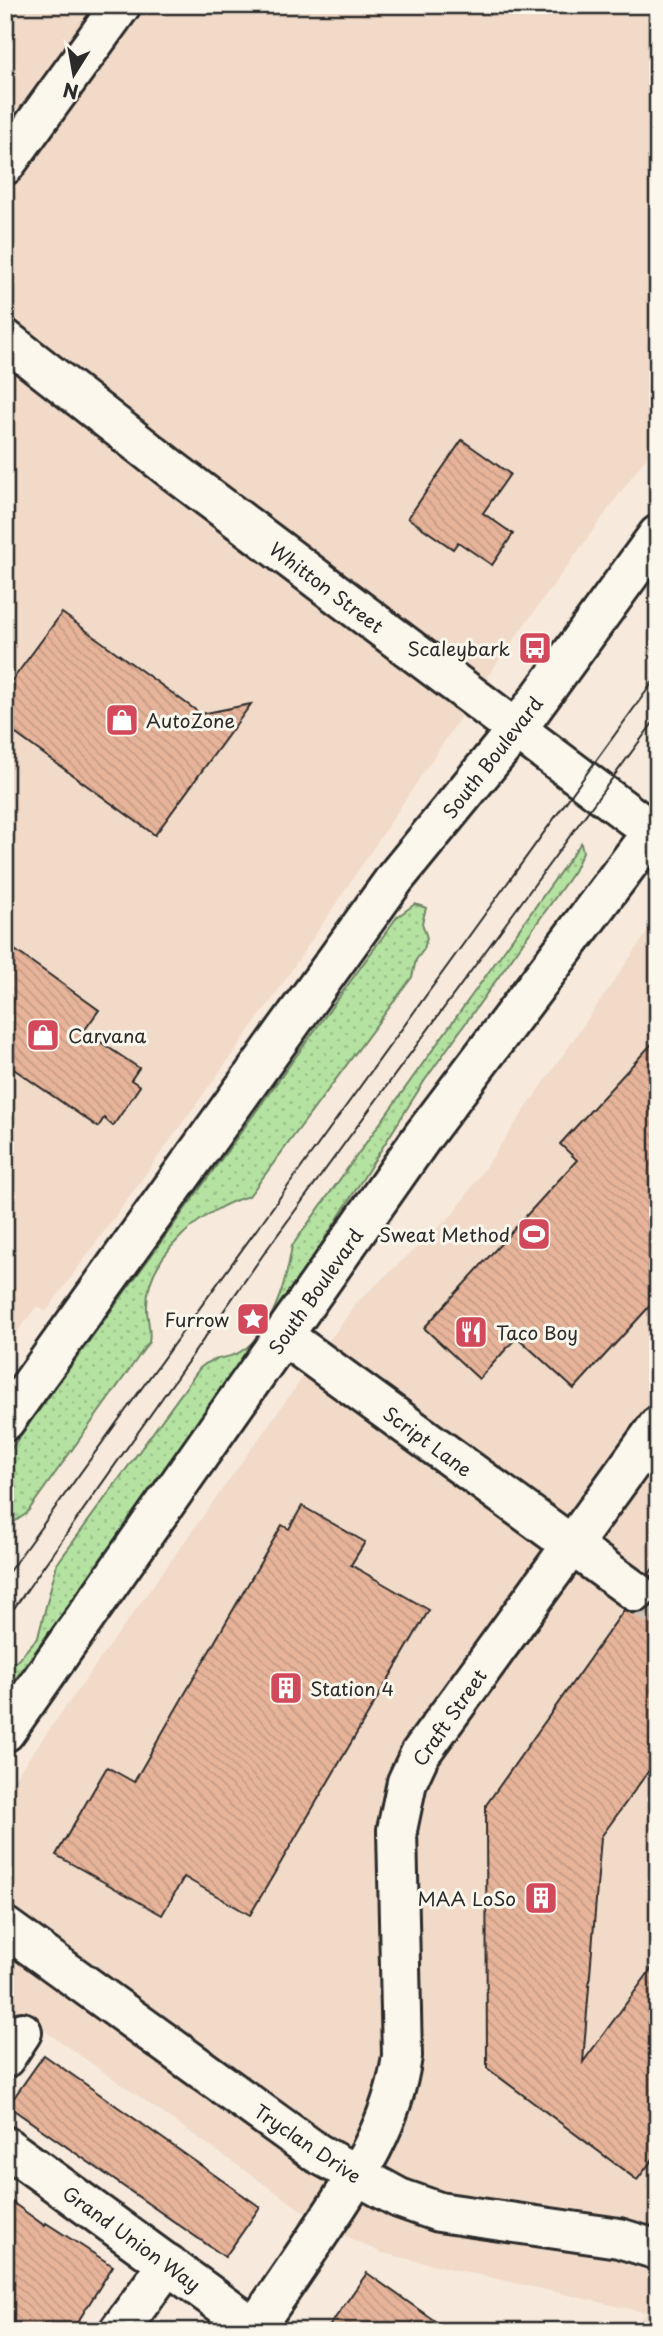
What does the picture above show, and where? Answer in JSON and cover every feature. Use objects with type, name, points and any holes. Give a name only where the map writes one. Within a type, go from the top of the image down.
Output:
[{"type":"street","points":[[5,166],[121,5]]},
{"type":"street","name":"Whitton Street","points":[[5,339],[170,469],[656,831]]},
{"type":"street","name":"South Boulevard","points":[[5,1421],[396,877],[517,729],[658,535]]},
{"type":"street","name":"South Boulevard","points":[[5,1732],[423,1136],[656,831]]},
{"type":"street","name":"Script Lane","points":[[284,1336],[636,1592]]},
{"type":"street","name":"Craft Street","points":[[257,2329],[358,2178],[382,2133],[398,2088],[402,2056],[397,1830],[407,1782],[420,1754],[658,1426]]},
{"type":"street","name":"Tryclan Drive","points":[[5,1927],[317,2153],[358,2178],[399,2198],[439,2212],[619,2238],[658,2250]]},
{"type":"street","name":"Grand Union Way","points":[[5,2146],[257,2329]]},
{"type":"street","points":[[119,2331],[168,2264]]},
{"type":"shaded area","points":[[5,5],[658,5],[658,441],[494,667],[273,998],[46,1312],[37,1306],[5,1348]]},
{"type":"shaded area","points":[[658,917],[658,2303],[647,2313],[382,2253],[324,2226],[5,2003],[5,1791],[357,1302],[453,1214]]},
{"type":"shaded area","points":[[658,2303],[658,2331],[628,2331],[647,2313]]},
{"type":"green space","points":[[581,843],[583,852],[574,871],[425,1080],[256,1348],[5,1693],[5,1665],[17,1661],[38,1637],[57,1564],[200,1368],[240,1352],[261,1332],[282,1289],[292,1246]]},
{"type":"green space","points":[[415,904],[426,908],[422,923],[427,938],[424,949],[416,960],[412,977],[249,1196],[215,1210],[182,1235],[168,1251],[150,1286],[147,1310],[149,1342],[26,1514],[5,1528],[5,1457],[397,917]]},
{"type":"building","points":[[462,440],[510,474],[483,513],[513,534],[492,565],[458,542],[453,549],[408,518]]},
{"type":"building","name":"AutoZone","points":[[62,613],[201,714],[251,704],[155,835],[5,726],[5,690]]},
{"type":"building","points":[[5,943],[99,1010],[84,1031],[139,1068],[131,1080],[140,1086],[113,1126],[104,1118],[98,1127],[5,1063]]},
{"type":"building","points":[[658,1037],[658,1297],[574,1389],[517,1337],[479,1379],[424,1328],[577,1160],[560,1144]]},
{"type":"building","name":"Station 4","points":[[302,1506],[365,1542],[351,1565],[429,1610],[250,1915],[184,1877],[162,1915],[56,1855],[107,1767],[134,1782],[282,1525],[289,1529]]},
{"type":"building","points":[[658,1562],[658,1595],[656,1584],[649,1574]]},
{"type":"building","name":"MAA LoSo","points":[[658,1595],[658,1758],[601,1837],[583,2062],[658,1960],[658,2152],[637,2180],[487,2068],[486,1805],[624,1610],[634,1614],[644,1612],[654,1604]]},
{"type":"building","points":[[44,2055],[260,2207],[225,2257],[8,2106]]},
{"type":"building","points":[[5,2197],[45,2226],[46,2223],[113,2266],[72,2331],[5,2331]]},
{"type":"building","points":[[367,2273],[449,2331],[326,2331]]},
{"type":"tunnel","points":[[636,1592],[658,1609]]},
{"type":"tram line","points":[[5,1577],[658,675]]},
{"type":"tram line","points":[[5,1621],[270,1245],[658,716]]},
{"type":"place","name":"Scaleybark","points":[[535,648]]},
{"type":"place","name":"AutoZone","points":[[122,720]]},
{"type":"place","name":"Carvana","points":[[43,1035]]},
{"type":"place","name":"Sweat Method","points":[[534,1234]]},
{"type":"place","name":"Furrow","points":[[253,1319]]},
{"type":"place","name":"Taco Boy","points":[[471,1332]]},
{"type":"place","name":"Station 4","points":[[286,1688]]},
{"type":"place","name":"MAA LoSo","points":[[541,1898]]}]
